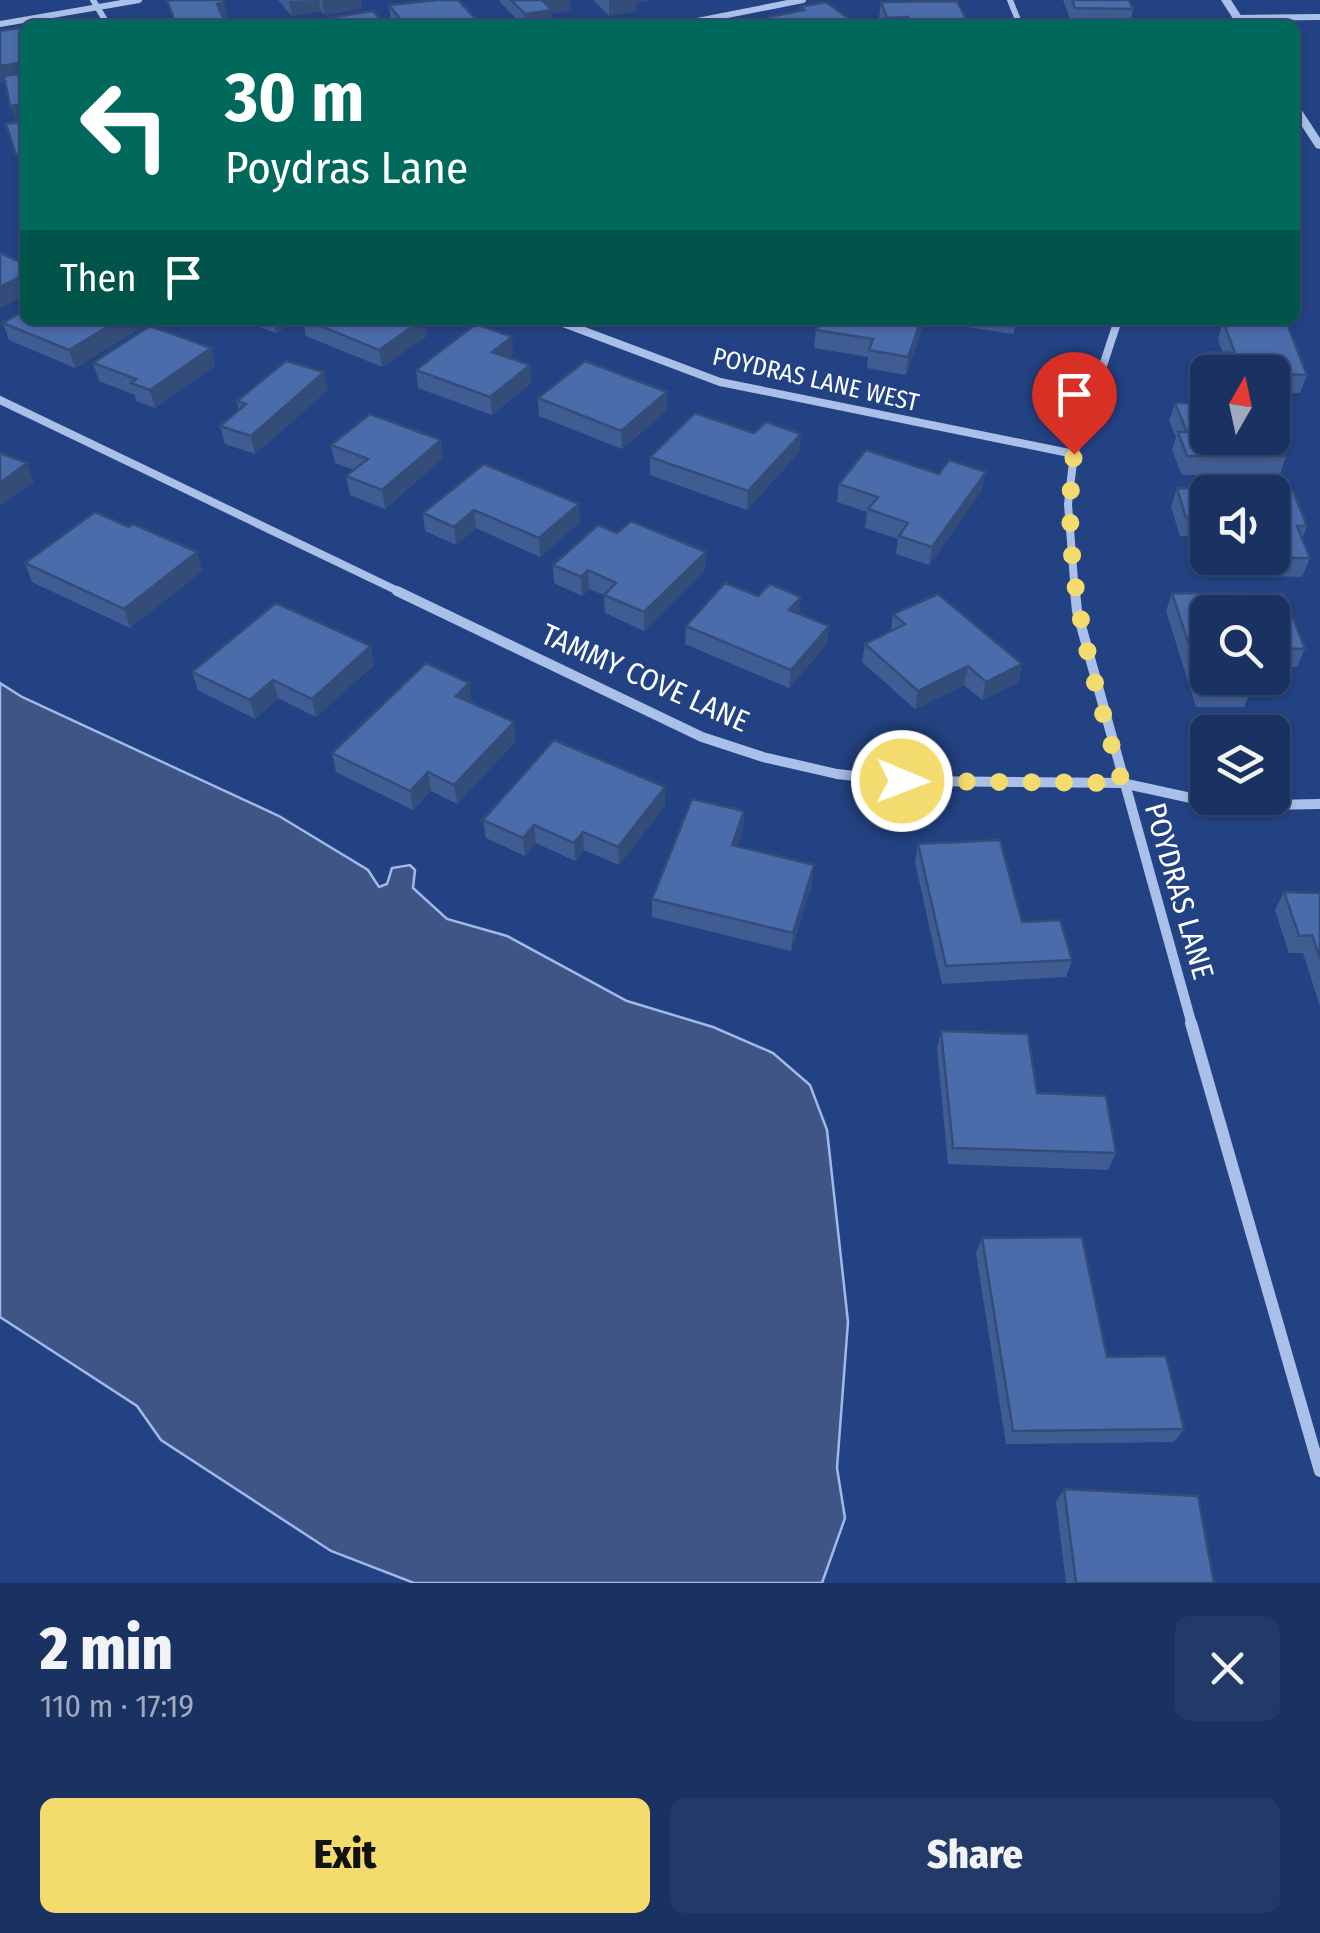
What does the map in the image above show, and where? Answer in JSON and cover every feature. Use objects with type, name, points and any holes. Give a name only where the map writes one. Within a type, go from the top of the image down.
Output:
[{"type":"street","points":[[93,0],[105,20]]},
{"type":"street","points":[[23,20],[140,0]]},
{"type":"street","points":[[702,20],[803,0]]},
{"type":"street","points":[[1271,20],[1320,17]]},
{"type":"street","points":[[1300,116],[1320,146]]},
{"type":"street","name":"POYDRAS LANE WEST","points":[[568,325],[720,382],[1074,454]]},
{"type":"street","name":"POYDRAS LANE","points":[[1116,325],[1074,454],[1068,504],[1076,610],[1320,1471]]},
{"type":"street","name":"TAMMY COVE LANE","points":[[0,400],[702,737],[764,757],[837,774],[902,781],[1122,783],[1228,806],[1320,804]]},
{"type":"water","points":[[0,683],[22,697],[279,816],[368,870],[379,887],[387,884],[392,868],[410,865],[415,870],[413,888],[447,919],[507,936],[627,1001],[713,1027],[773,1053],[810,1085],[827,1130],[848,1322],[837,1468],[845,1518],[822,1583],[414,1583],[331,1551],[161,1440],[137,1406],[0,1317]]},
{"type":"building","points":[[167,0],[223,0],[224,3],[217,4],[224,20],[174,20]]},
{"type":"building","points":[[458,0],[476,20],[401,20],[389,5]]},
{"type":"building","points":[[511,0],[542,0],[552,10],[525,14]]},
{"type":"building","points":[[1072,0],[1129,0],[1133,9],[1075,8]]},
{"type":"building","points":[[957,1],[966,20],[887,18],[881,2]]},
{"type":"building","points":[[826,2],[850,20],[769,17],[804,10],[800,7]]},
{"type":"building","points":[[373,11],[381,20],[330,20]]},
{"type":"building","points":[[20,28],[20,63],[0,66],[0,31]]},
{"type":"building","points":[[20,74],[20,105],[10,106],[4,76]]},
{"type":"building","points":[[20,122],[20,155],[16,155],[6,124]]},
{"type":"building","points":[[0,253],[20,262],[20,277],[0,287]]},
{"type":"building","points":[[20,313],[20,325],[111,325],[69,350],[3,323]]},
{"type":"building","points":[[318,325],[415,325],[379,350]]},
{"type":"building","points":[[475,325],[512,337],[492,352],[530,365],[490,397],[416,370]]},
{"type":"building","points":[[818,325],[919,325],[908,357],[869,350],[873,339],[816,330]]},
{"type":"building","points":[[1224,325],[1287,325],[1307,375],[1290,375],[1290,355],[1205,352],[1235,353]]},
{"type":"building","points":[[150,326],[211,348],[150,390],[131,383],[136,379],[93,363]]},
{"type":"building","points":[[286,361],[324,372],[251,436],[220,426],[246,404],[237,401]]},
{"type":"building","points":[[585,361],[667,392],[621,431],[538,398]]},
{"type":"building","points":[[1175,403],[1190,403],[1190,455],[1286,456],[1187,456],[1178,432],[1187,432]]},
{"type":"building","points":[[695,413],[754,433],[766,422],[801,434],[748,491],[650,457]]},
{"type":"building","points":[[370,414],[441,440],[382,490],[346,476],[368,459],[331,445]]},
{"type":"building","points":[[866,450],[939,474],[949,460],[986,472],[932,547],[899,536],[908,523],[868,509],[878,497],[839,484]]},
{"type":"building","points":[[0,453],[27,463],[0,483]]},
{"type":"building","points":[[484,464],[579,504],[539,538],[474,510],[454,527],[423,513]]},
{"type":"building","points":[[1177,488],[1190,488],[1190,518],[1186,518]]},
{"type":"building","points":[[1290,491],[1307,526],[1297,526],[1310,558],[1290,558]]},
{"type":"building","points":[[95,512],[197,552],[124,609],[25,563]]},
{"type":"building","points":[[631,521],[706,552],[644,612],[604,595],[616,583],[588,570],[581,577],[553,565],[598,525],[617,533]]},
{"type":"building","points":[[725,583],[758,596],[770,584],[801,597],[789,610],[829,626],[791,670],[686,626]]},
{"type":"building","points":[[1172,593],[1284,594],[1190,595],[1190,648]]},
{"type":"building","points":[[938,594],[1022,664],[986,682],[968,666],[918,691],[865,644],[905,624],[893,614]]},
{"type":"building","points":[[276,603],[371,646],[312,699],[273,680],[250,700],[192,672]]},
{"type":"building","points":[[1290,610],[1305,649],[1290,649]]},
{"type":"building","points":[[426,663],[469,683],[456,696],[514,722],[454,785],[428,772],[410,791],[332,753]]},
{"type":"building","points":[[554,740],[665,787],[618,847],[583,832],[574,843],[534,825],[523,838],[483,820]]},
{"type":"building","points":[[692,799],[744,811],[732,845],[814,865],[793,933],[652,899]]},
{"type":"building","points":[[1000,840],[1022,922],[1060,920],[1072,960],[946,966],[918,844]]},
{"type":"building","points":[[1284,892],[1320,893],[1320,958],[1312,935],[1299,936]]},
{"type":"building","points":[[941,1031],[1028,1034],[1037,1093],[1106,1096],[1116,1153],[953,1148]]},
{"type":"building","points":[[1082,1237],[1107,1357],[1166,1356],[1184,1429],[1013,1431],[982,1238]]},
{"type":"building","points":[[1064,1489],[1198,1496],[1214,1583],[1076,1583]]},
{"type":"route","points":[[902,781],[1122,783],[1076,610],[1068,504],[1074,454]]}]
